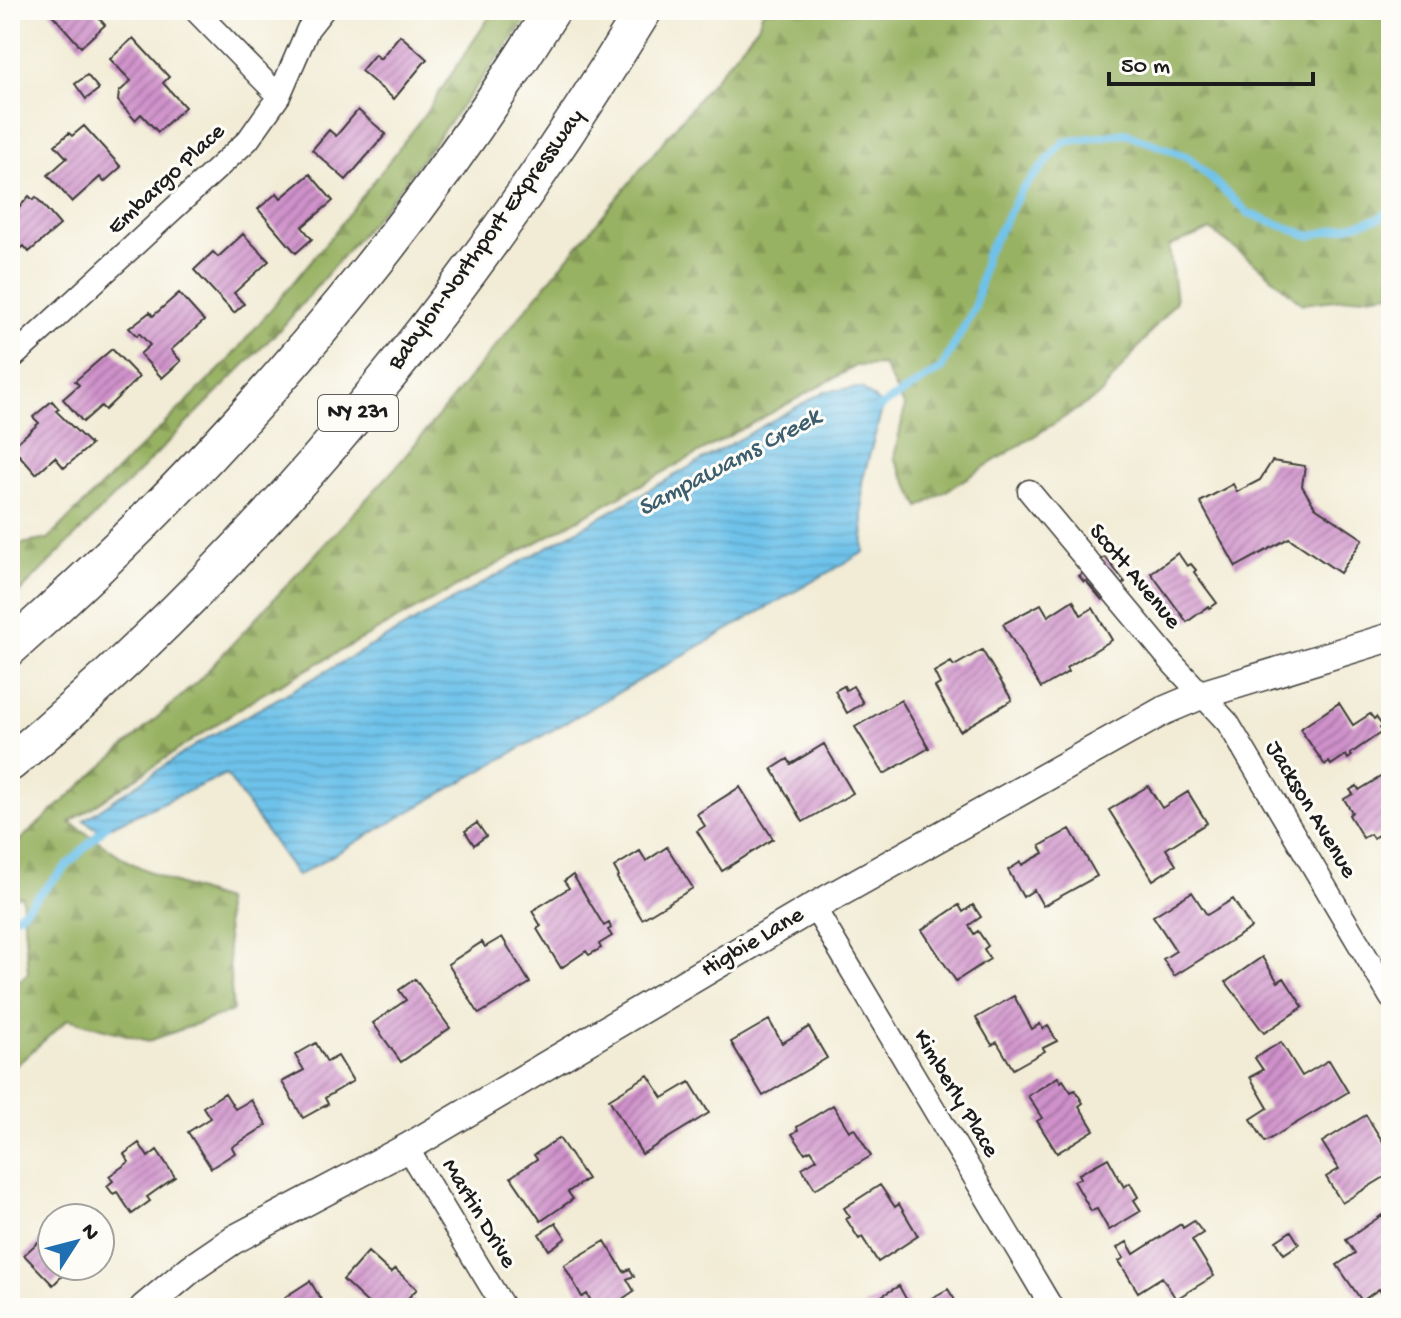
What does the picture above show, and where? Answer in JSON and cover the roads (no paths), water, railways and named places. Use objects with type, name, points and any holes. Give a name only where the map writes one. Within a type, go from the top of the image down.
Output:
[{"type":"main road","points":[[10,648],[122,546],[275,382],[326,322],[464,144],[552,10]]},
{"type":"main road","name":"Babylon-Northport Expressway","points":[[10,763],[135,651],[342,433],[436,316],[525,195],[644,10]]},
{"type":"street","points":[[195,10],[279,96]]},
{"type":"street","name":"Embargo Place","points":[[10,360],[248,140],[279,96],[308,29],[323,10]]},
{"type":"street","name":"Scott Avenue","points":[[1029,491],[1201,695]]},
{"type":"street","name":"Higbie Lane","points":[[144,1308],[192,1268],[233,1240],[407,1148],[814,907],[1163,711],[1201,695],[1391,637]]},
{"type":"street","name":"Jackson Avenue","points":[[1201,695],[1228,723],[1391,998]]},
{"type":"street","name":"Kimberly Place","points":[[814,907],[1052,1308]]},
{"type":"street","name":"Martin Drive","points":[[407,1148],[504,1308]]},
{"type":"water","points":[[861,388],[883,406],[862,482],[864,552],[297,876],[226,774],[100,831],[84,820],[200,742],[825,391]]},
{"type":"waterway","name":"Sampawams Creek","points":[[875,410],[941,369],[975,307],[986,255],[1021,191],[1064,142],[1125,133],[1188,157],[1248,213],[1310,236],[1379,218],[1391,209]]},
{"type":"waterway","name":"Sampawams Creek","points":[[10,918],[20,914],[107,825]]}]
